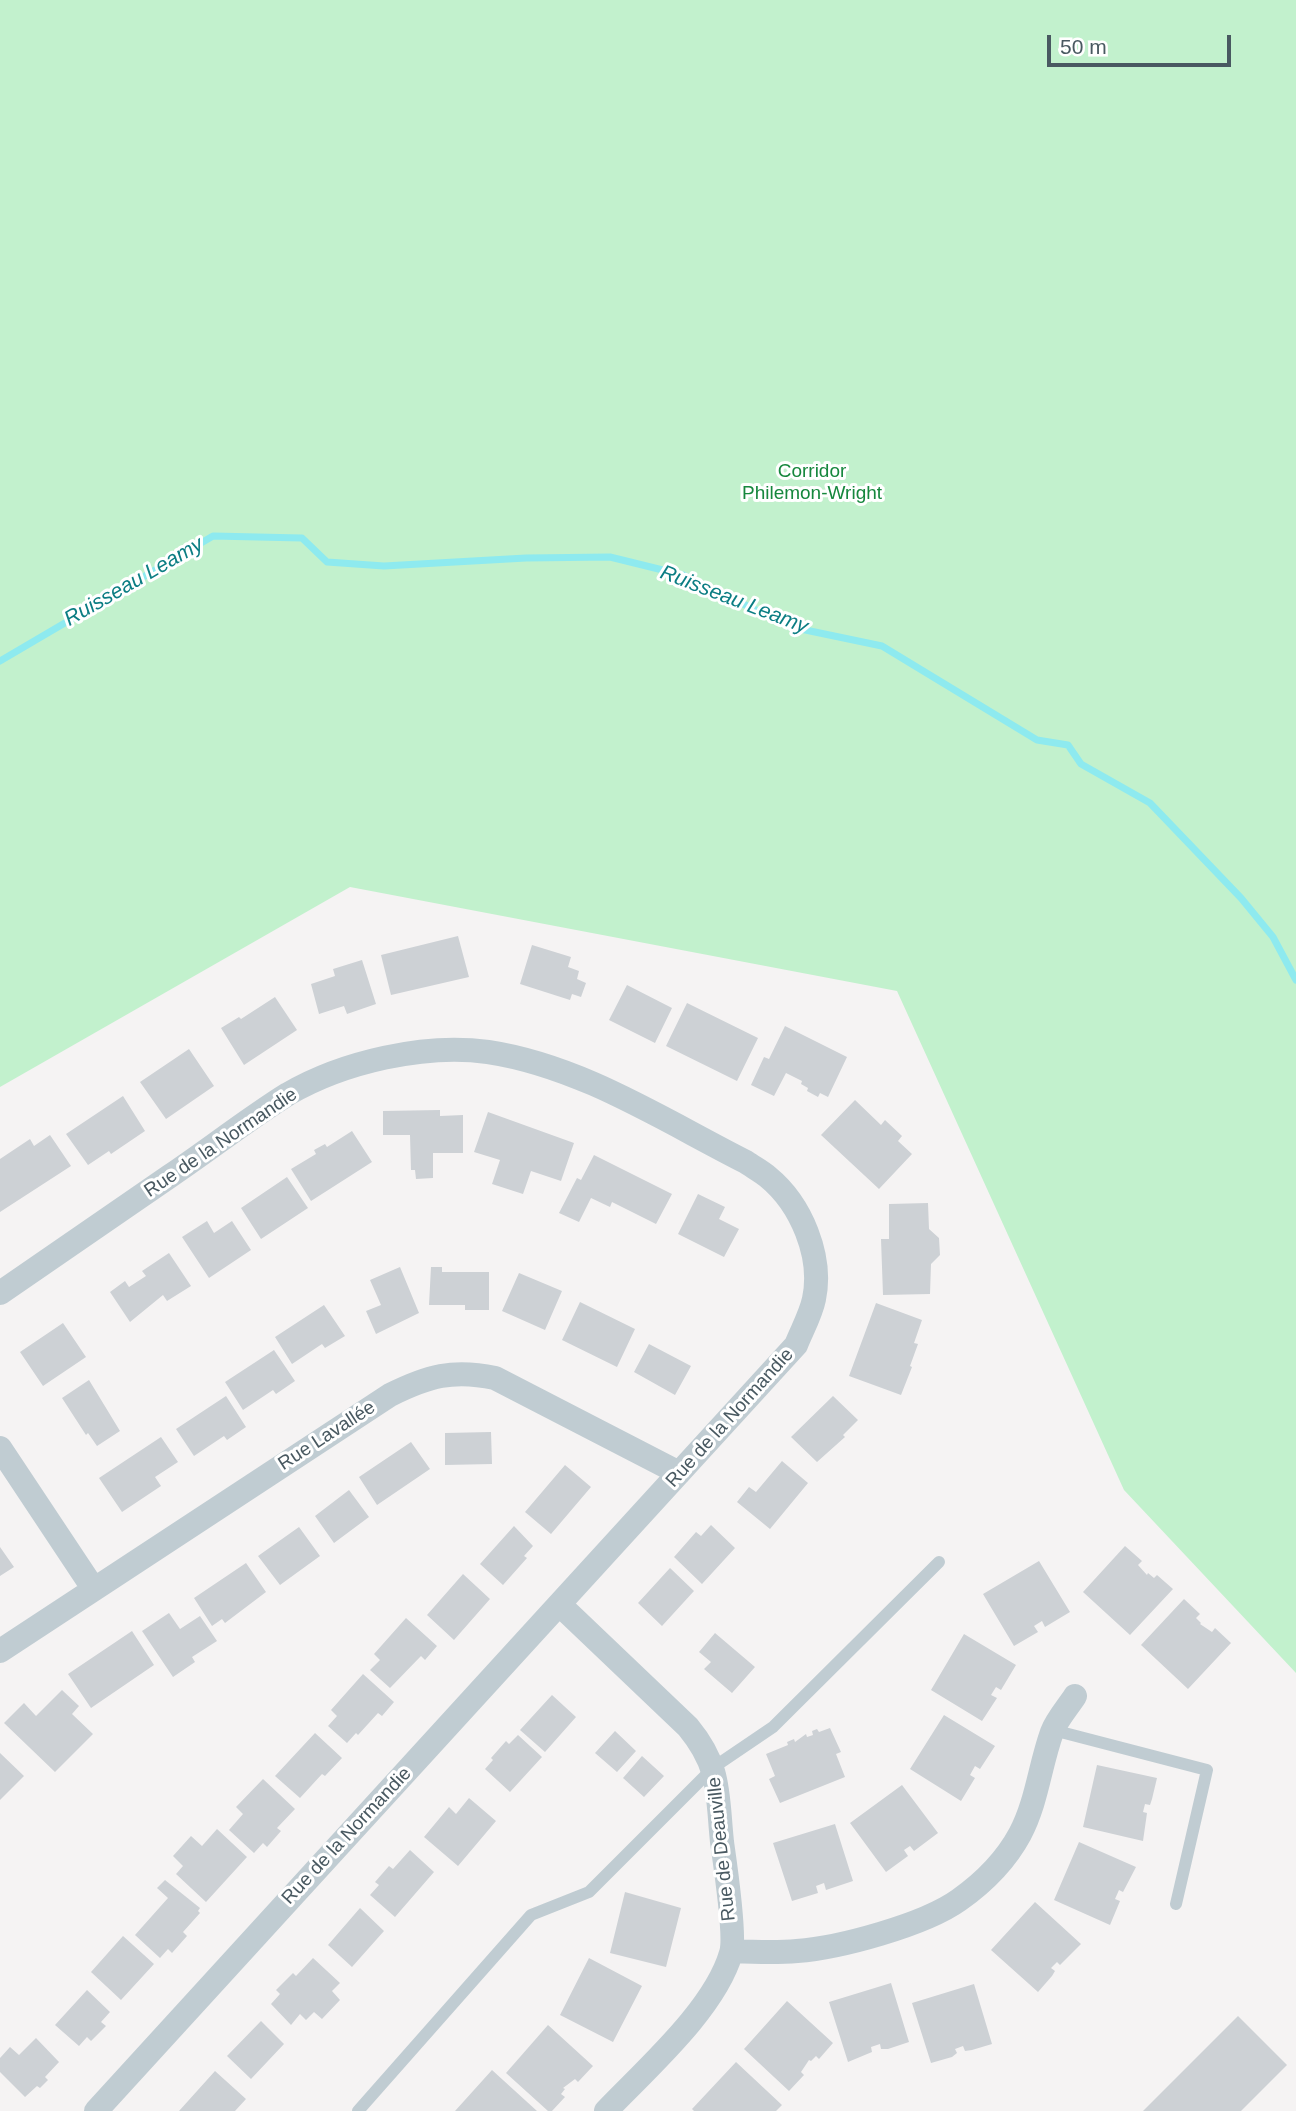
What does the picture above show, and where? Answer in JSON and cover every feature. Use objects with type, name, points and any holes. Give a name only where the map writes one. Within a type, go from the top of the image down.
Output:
[{"type":"street","name":"Rue de la Normandie","points":[[0,1293],[290,1094],[352,1067],[385,1058],[453,1050],[487,1052],[521,1059],[582,1078],[746,1161],[769,1178],[802,1222],[816,1271],[814,1299],[796,1345],[96,2111]]},
{"type":"street","name":"Rue Lavallée","points":[[0,1651],[390,1395],[416,1381],[444,1374],[470,1373],[495,1378],[679,1473]]},
{"type":"street","points":[[0,1448],[93,1588]]},
{"type":"street","name":"Rue de Deauville","points":[[560,1605],[688,1727],[704,1746],[714,1767],[732,1951]]},
{"type":"street","points":[[606,2111],[706,2001],[732,1951],[796,1951],[838,1946],[925,1917],[957,1902],[983,1881],[1004,1858],[1020,1834],[1034,1798],[1053,1730],[1075,1696]]},
{"type":"lane","points":[[358,2111],[531,1915],[589,1892],[714,1767],[773,1727],[939,1562]]},
{"type":"lane","points":[[1053,1730],[1208,1770],[1175,1904]]},
{"type":"green space","name":"Corridor Philemon-Wright","points":[[0,0],[1296,0],[1296,1673],[1124,1490],[897,991],[350,887],[0,1087]]},
{"type":"building","points":[[458,936],[469,977],[391,995],[381,955]]},
{"type":"building","points":[[532,945],[571,957],[568,967],[579,971],[577,979],[586,983],[581,997],[572,994],[570,1000],[520,984]]},
{"type":"building","points":[[362,960],[376,1004],[347,1014],[344,1006],[319,1014],[311,984],[335,976],[333,969]]},
{"type":"building","points":[[627,985],[672,1008],[655,1043],[609,1020]]},
{"type":"building","points":[[275,997],[297,1030],[244,1065],[221,1028],[239,1017],[241,1019]]},
{"type":"building","points":[[687,1003],[758,1038],[737,1081],[666,1046]]},
{"type":"building","points":[[785,1026],[847,1057],[828,1097],[820,1093],[818,1097],[807,1091],[808,1088],[801,1084],[802,1081],[786,1073],[774,1096],[751,1085],[764,1057],[769,1059]]},
{"type":"building","points":[[189,1049],[214,1086],[166,1119],[140,1082]]},
{"type":"building","points":[[123,1096],[145,1131],[111,1154],[109,1151],[88,1165],[66,1134]]},
{"type":"building","points":[[855,1100],[881,1125],[885,1120],[902,1136],[898,1141],[912,1154],[879,1189],[821,1135]]},
{"type":"building","points":[[440,1110],[440,1116],[463,1115],[463,1153],[433,1153],[433,1178],[416,1179],[415,1170],[411,1170],[410,1135],[383,1135],[383,1111]]},
{"type":"building","points":[[488,1112],[574,1143],[561,1181],[531,1171],[523,1194],[492,1184],[500,1160],[474,1152]]},
{"type":"building","points":[[352,1131],[372,1162],[311,1201],[291,1169],[316,1154],[314,1150],[325,1144],[327,1147]]},
{"type":"building","points":[[50,1135],[71,1166],[0,1212],[0,1159],[30,1139],[34,1146]]},
{"type":"building","points":[[594,1155],[672,1194],[656,1224],[612,1202],[610,1207],[591,1198],[579,1222],[559,1213],[577,1178],[581,1180]]},
{"type":"building","points":[[287,1177],[308,1208],[261,1239],[241,1208]]},
{"type":"building","points":[[698,1194],[725,1207],[719,1219],[739,1229],[724,1257],[678,1234]]},
{"type":"building","points":[[928,1203],[929,1229],[939,1238],[940,1255],[931,1264],[930,1294],[883,1295],[881,1239],[889,1239],[889,1204]]},
{"type":"building","points":[[207,1221],[214,1233],[232,1221],[251,1250],[209,1278],[182,1237]]},
{"type":"building","points":[[169,1253],[191,1286],[167,1301],[163,1295],[130,1322],[110,1292],[125,1281],[129,1287],[146,1276],[142,1271]]},
{"type":"building","points":[[400,1267],[419,1313],[376,1334],[366,1311],[381,1305],[370,1280]]},
{"type":"building","points":[[431,1267],[442,1267],[442,1272],[489,1272],[489,1310],[465,1310],[465,1305],[429,1305]]},
{"type":"building","points":[[519,1273],[562,1291],[545,1330],[502,1311]]},
{"type":"building","points":[[580,1302],[635,1329],[617,1367],[562,1340]]},
{"type":"building","points":[[876,1303],[922,1320],[914,1343],[918,1344],[910,1366],[912,1367],[901,1395],[849,1376]]},
{"type":"building","points":[[324,1305],[345,1336],[325,1348],[322,1344],[292,1364],[275,1337]]},
{"type":"building","points":[[63,1323],[86,1357],[43,1386],[20,1352]]},
{"type":"building","points":[[649,1344],[691,1366],[675,1395],[634,1372]]},
{"type":"building","points":[[274,1350],[295,1381],[276,1394],[273,1390],[243,1410],[225,1382]]},
{"type":"building","points":[[89,1380],[120,1431],[97,1446],[88,1433],[86,1435],[62,1398]]},
{"type":"building","points":[[226,1396],[246,1427],[227,1440],[224,1436],[194,1456],[176,1429]]},
{"type":"building","points":[[833,1396],[858,1420],[843,1435],[845,1437],[817,1462],[791,1437]]},
{"type":"building","points":[[491,1432],[492,1464],[445,1465],[445,1433]]},
{"type":"building","points":[[161,1437],[178,1462],[155,1477],[161,1486],[122,1512],[99,1478]]},
{"type":"building","points":[[411,1442],[430,1469],[377,1505],[359,1477]]},
{"type":"building","points":[[782,1461],[808,1483],[770,1529],[737,1502],[749,1487],[756,1492]]},
{"type":"building","points":[[565,1465],[591,1487],[551,1534],[525,1512]]},
{"type":"building","points":[[349,1490],[369,1517],[334,1543],[315,1516]]},
{"type":"building","points":[[711,1525],[735,1548],[702,1584],[674,1557],[696,1532],[701,1536]]},
{"type":"building","points":[[514,1526],[533,1546],[524,1556],[527,1558],[503,1585],[480,1564]]},
{"type":"building","points":[[299,1527],[320,1556],[280,1585],[258,1556]]},
{"type":"building","points":[[1125,1546],[1142,1561],[1138,1565],[1147,1575],[1148,1573],[1154,1578],[1157,1575],[1173,1589],[1130,1635],[1083,1592]]},
{"type":"building","points":[[0,1547],[14,1567],[0,1576]]},
{"type":"building","points":[[1039,1561],[1070,1612],[1045,1627],[1042,1621],[1034,1626],[1038,1632],[1014,1646],[983,1594]]},
{"type":"building","points":[[246,1563],[266,1592],[225,1623],[222,1619],[212,1626],[194,1598]]},
{"type":"building","points":[[670,1568],[694,1591],[662,1626],[638,1603]]},
{"type":"building","points":[[463,1574],[490,1599],[454,1640],[427,1615]]},
{"type":"building","points":[[1184,1599],[1200,1614],[1196,1618],[1200,1624],[1212,1632],[1215,1628],[1231,1643],[1188,1689],[1141,1645]]},
{"type":"building","points":[[169,1613],[180,1629],[200,1616],[217,1641],[192,1657],[195,1662],[173,1677],[142,1631]]},
{"type":"building","points":[[406,1618],[437,1646],[425,1660],[421,1656],[390,1688],[370,1670],[380,1660],[374,1654]]},
{"type":"building","points":[[132,1631],[154,1665],[91,1708],[68,1674]]},
{"type":"building","points":[[715,1633],[755,1667],[732,1693],[704,1669],[711,1662],[699,1652]]},
{"type":"building","points":[[964,1634],[1016,1665],[1001,1690],[996,1687],[991,1695],[997,1698],[982,1721],[931,1690]]},
{"type":"building","points":[[363,1674],[394,1702],[382,1716],[378,1713],[347,1743],[328,1726],[337,1716],[331,1710]]},
{"type":"building","points":[[62,1690],[79,1706],[72,1714],[93,1734],[55,1772],[4,1723],[24,1703],[36,1716]]},
{"type":"building","points":[[552,1695],[576,1717],[545,1752],[520,1730]]},
{"type":"building","points":[[944,1715],[995,1746],[980,1769],[975,1766],[970,1775],[975,1778],[961,1801],[910,1769]]},
{"type":"building","points":[[830,1728],[841,1752],[836,1754],[845,1777],[780,1803],[769,1779],[775,1776],[766,1754],[788,1745],[787,1742],[794,1739],[795,1742],[806,1734],[807,1737],[813,1735],[812,1731],[817,1729],[819,1732]]},
{"type":"building","points":[[615,1731],[636,1751],[617,1772],[595,1753]]},
{"type":"building","points":[[315,1733],[342,1758],[325,1776],[322,1774],[300,1798],[275,1776]]},
{"type":"building","points":[[518,1735],[542,1757],[510,1792],[485,1769],[506,1741],[509,1744]]},
{"type":"building","points":[[0,1753],[24,1776],[0,1800]]},
{"type":"building","points":[[642,1756],[664,1776],[644,1797],[623,1778]]},
{"type":"building","points":[[1097,1765],[1157,1778],[1150,1805],[1145,1804],[1143,1812],[1147,1813],[1143,1841],[1083,1827]]},
{"type":"building","points":[[263,1779],[295,1809],[277,1828],[281,1831],[267,1847],[263,1843],[254,1853],[229,1830],[243,1814],[236,1807]]},
{"type":"building","points":[[902,1785],[938,1833],[914,1851],[910,1846],[904,1850],[908,1856],[886,1872],[850,1823]]},
{"type":"building","points":[[469,1798],[496,1821],[458,1866],[424,1837],[449,1807],[456,1814]]},
{"type":"building","points":[[835,1824],[853,1881],[826,1890],[824,1883],[816,1886],[818,1893],[792,1901],[773,1843]]},
{"type":"building","points":[[217,1829],[247,1857],[206,1902],[176,1874],[183,1866],[173,1856],[191,1836],[202,1846]]},
{"type":"building","points":[[1079,1842],[1136,1867],[1123,1892],[1119,1890],[1115,1899],[1120,1901],[1110,1925],[1054,1900]]},
{"type":"building","points":[[410,1850],[434,1872],[395,1917],[370,1895],[379,1885],[375,1882],[389,1866],[393,1869]]},
{"type":"building","points":[[165,1880],[200,1908],[200,1913],[183,1932],[187,1936],[172,1953],[168,1949],[160,1958],[135,1935],[168,1898],[157,1888]]},
{"type":"building","points":[[625,1892],[681,1908],[666,1967],[610,1953]]},
{"type":"building","points":[[1035,1902],[1081,1944],[1060,1965],[1057,1962],[1051,1968],[1055,1971],[1038,1992],[991,1950]]},
{"type":"building","points":[[360,1908],[384,1931],[352,1967],[328,1945]]},
{"type":"building","points":[[123,1936],[154,1964],[121,2000],[91,1972]]},
{"type":"building","points":[[313,1958],[340,1983],[332,1991],[340,2000],[322,2019],[314,2012],[306,2020],[300,2014],[291,2025],[271,2004],[280,1994],[276,1990],[293,1973],[296,1976]]},
{"type":"building","points":[[589,1958],[642,1986],[613,2042],[560,2015]]},
{"type":"building","points":[[891,1983],[909,2042],[888,2049],[881,2049],[880,2044],[871,2047],[872,2052],[848,2062],[829,2002]]},
{"type":"building","points":[[974,1984],[992,2044],[965,2051],[963,2046],[955,2049],[957,2053],[952,2057],[931,2063],[912,2003]]},
{"type":"building","points":[[87,1990],[110,2012],[101,2022],[106,2026],[91,2041],[87,2037],[79,2046],[55,2025]]},
{"type":"building","points":[[787,2001],[833,2043],[819,2059],[816,2056],[809,2060],[801,2072],[804,2075],[789,2091],[744,2049]]},
{"type":"building","points":[[1238,2016],[1287,2065],[1241,2111],[1143,2111]]},
{"type":"building","points":[[261,2021],[284,2044],[251,2079],[227,2056]]},
{"type":"building","points":[[548,2025],[593,2066],[578,2082],[575,2079],[563,2088],[565,2089],[561,2094],[565,2097],[552,2111],[548,2111],[506,2073]]},
{"type":"building","points":[[36,2038],[59,2062],[45,2077],[48,2080],[25,2097],[0,2072],[0,2058],[10,2047],[19,2055]]},
{"type":"building","points":[[736,2062],[782,2105],[776,2111],[694,2111],[692,2109]]},
{"type":"building","points":[[492,2070],[537,2111],[455,2111]]},
{"type":"building","points":[[215,2071],[246,2099],[235,2111],[179,2111]]},
{"type":"waterway","name":"Ruisseau Leamy","points":[[0,661],[213,536],[302,538],[327,562],[384,566],[526,558],[610,557],[683,575],[791,627],[882,646],[1037,740],[1068,745],[1081,764],[1150,803],[1241,898],[1273,937],[1296,980]]}]
